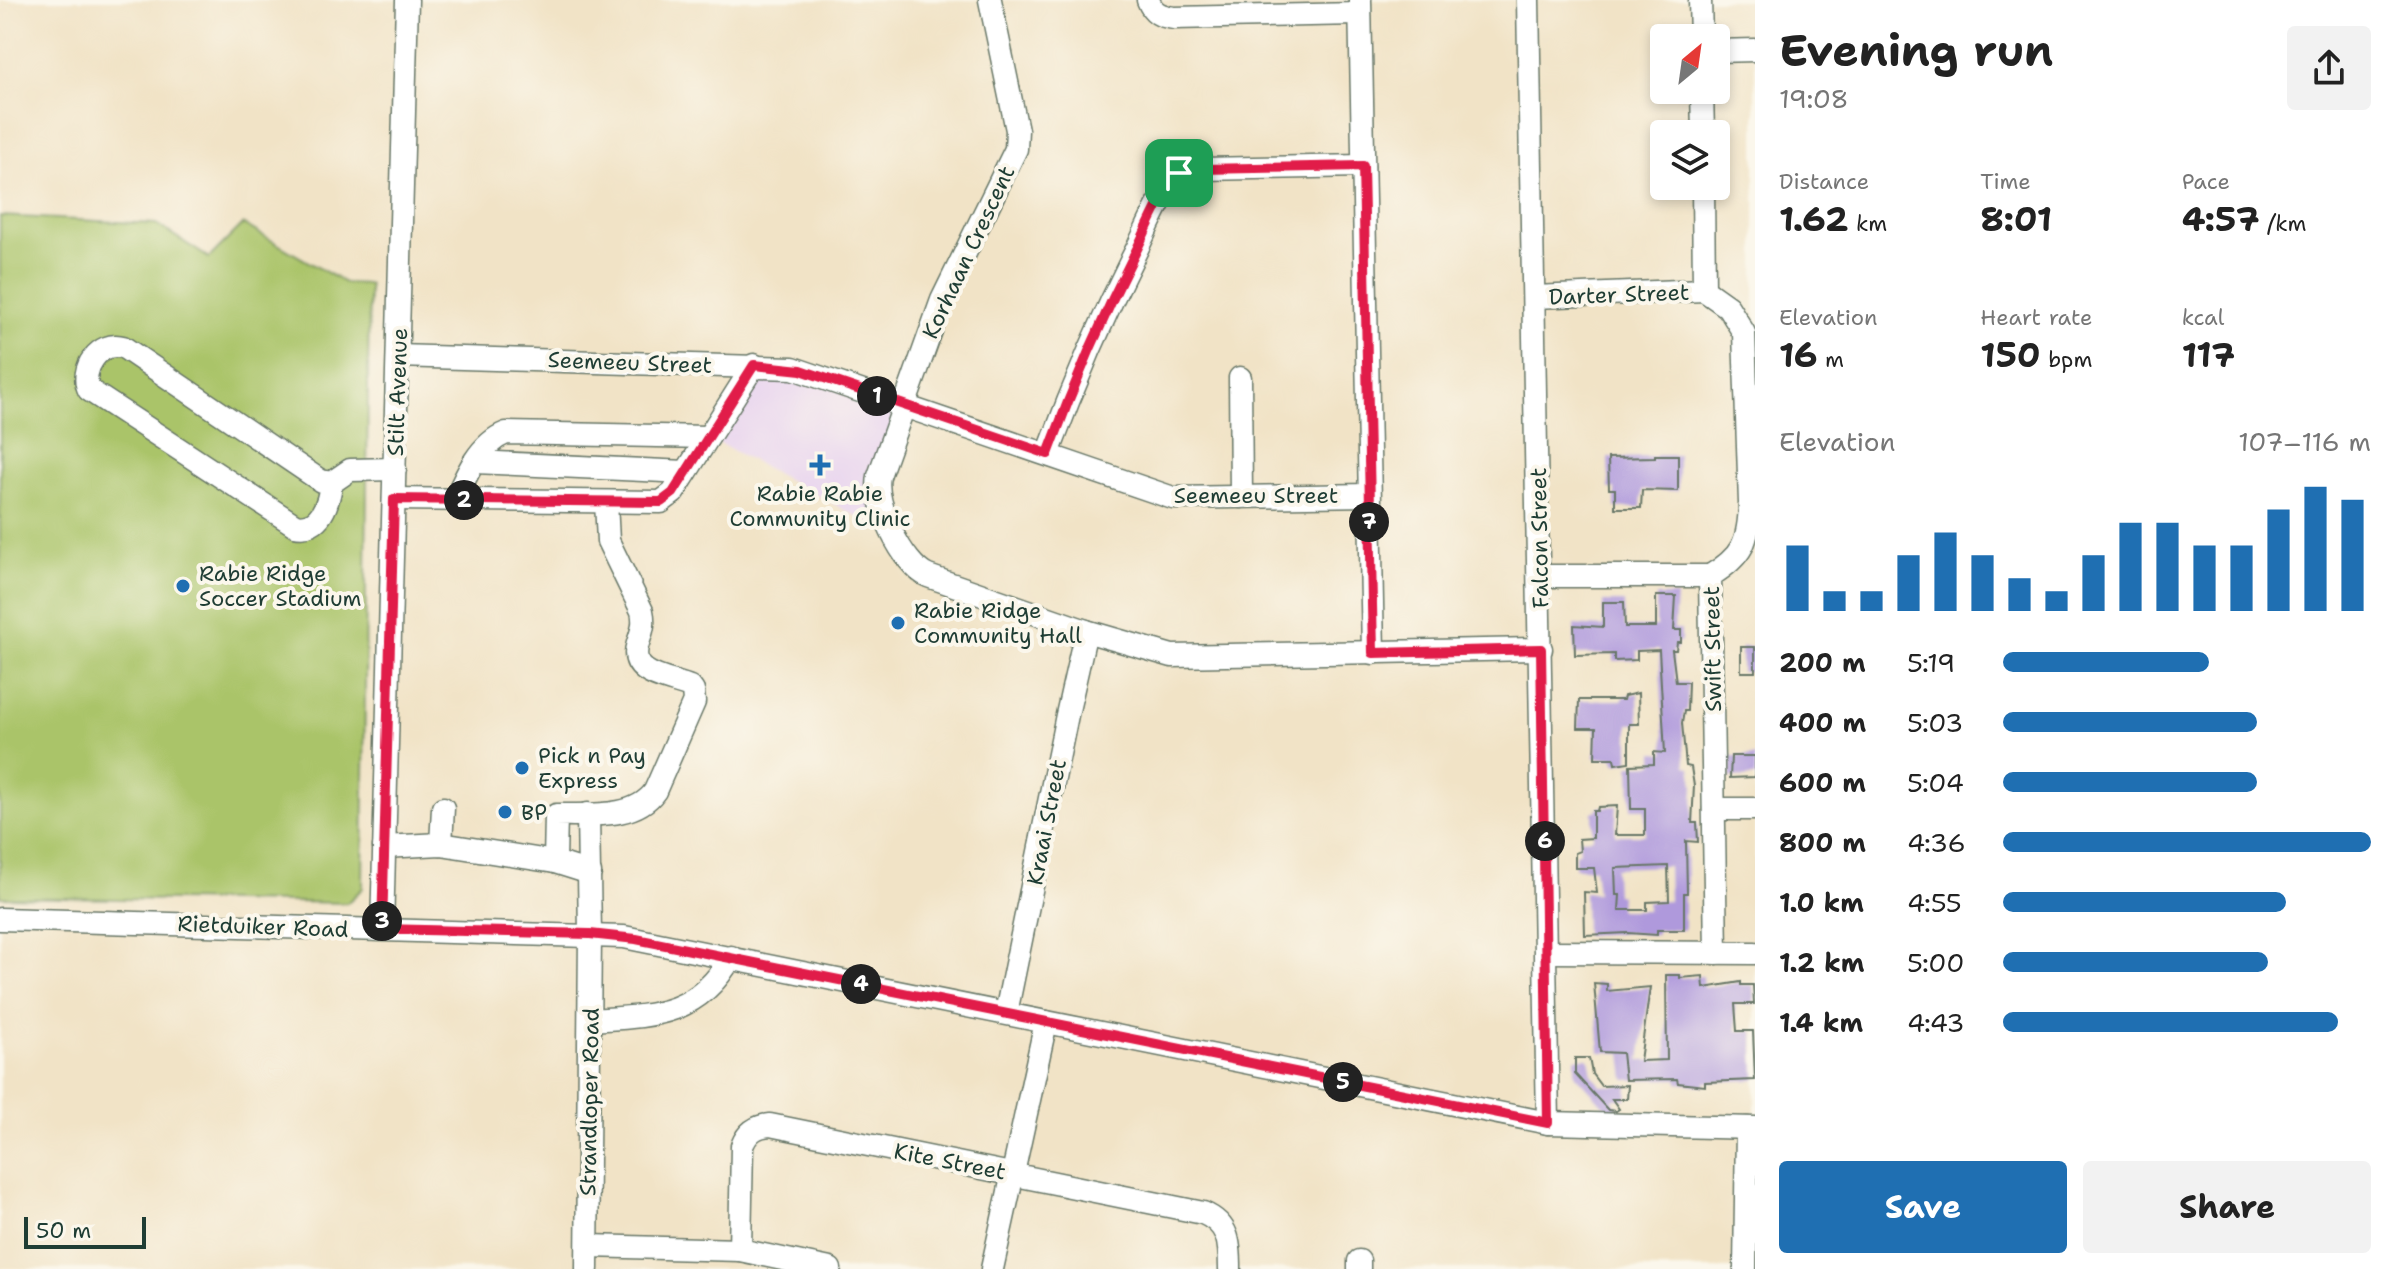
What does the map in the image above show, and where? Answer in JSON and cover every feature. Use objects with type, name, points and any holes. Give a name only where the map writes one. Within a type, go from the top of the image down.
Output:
[{"type":"street","name":"Stilt Avenue","points":[[382,929],[407,0]]},
{"type":"street","name":"Korhaan Crescent","points":[[990,0],[1017,130],[1016,149],[942,300],[877,485],[881,504],[907,561],[914,569],[928,576],[1086,631],[1172,656],[1541,649]]},
{"type":"street","points":[[1148,0],[1154,12],[1174,18],[1360,7],[1373,653]]},
{"type":"street","name":"Falcon Street","points":[[1528,0],[1548,1123]]},
{"type":"street","points":[[1700,0],[1701,24]]},
{"type":"street","points":[[1730,51],[1755,50]]},
{"type":"street","points":[[1048,454],[1089,348],[1146,231],[1179,173],[1202,169],[1363,166]]},
{"type":"street","points":[[1703,200],[1704,290]]},
{"type":"street","name":"Darter Street","points":[[1534,297],[1704,290]]},
{"type":"street","name":"Swift Street","points":[[1704,290],[1728,307],[1741,325],[1751,418],[1749,530],[1737,555],[1710,576],[1716,953]]},
{"type":"street","points":[[331,483],[323,513],[303,527],[295,525],[89,390],[85,381],[87,370],[93,358],[106,347],[123,347],[321,481],[331,483],[350,470],[395,469]]},
{"type":"street","name":"Seemeeu Street","points":[[398,356],[793,368],[1173,498],[1369,495]]},
{"type":"street","points":[[394,499],[661,502],[673,493],[754,365]]},
{"type":"street","points":[[1240,378],[1241,497]]},
{"type":"street","points":[[455,500],[475,462],[493,440],[506,433],[708,437]]},
{"type":"street","points":[[475,462],[686,472]]},
{"type":"street","points":[[555,862],[556,815],[629,810],[648,801],[694,702],[690,687],[658,677],[637,663],[634,655],[644,622],[607,537],[606,502]]},
{"type":"street","points":[[1539,576],[1710,576]]},
{"type":"street","name":"Kraai Street","points":[[1006,1013],[1086,631]]},
{"type":"street","points":[[441,844],[443,808]]},
{"type":"street","points":[[1714,809],[1755,809]]},
{"type":"street","name":"Strandloper Road","points":[[588,814],[588,1258]]},
{"type":"street","points":[[384,847],[441,844],[555,862],[590,873]]},
{"type":"street","name":"Rietduiker Road","points":[[0,919],[590,934],[636,939],[1548,1123],[1751,1128]]},
{"type":"street","points":[[1547,952],[1755,953]]},
{"type":"street","points":[[590,1020],[638,1017],[676,1010],[701,996],[719,978],[731,957]]},
{"type":"street","points":[[992,1269],[1046,1022]]},
{"type":"street","name":"Kite Street","points":[[740,1250],[742,1146],[747,1135],[760,1126],[782,1127],[1210,1216],[1226,1231],[1230,1269]]},
{"type":"street","points":[[1745,1269],[1751,1128]]},
{"type":"street","points":[[588,1258],[740,1250],[830,1269]]},
{"type":"shaded area","name":"Rabie Rabie Community Clinic","points":[[757,372],[795,374],[898,409],[871,489],[890,534],[715,441]]},
{"type":"green space","name":"Rabie Ridge Soccer Stadium","points":[[0,216],[156,224],[209,258],[243,224],[345,283],[369,284],[363,888],[347,903],[0,897]]},
{"type":"building","points":[[1678,455],[1678,491],[1642,490],[1641,508],[1615,508],[1615,489],[1609,489],[1608,458]]},
{"type":"building","points":[[1656,596],[1676,596],[1674,630],[1681,630],[1681,642],[1677,642],[1676,650],[1672,650],[1676,682],[1688,682],[1687,711],[1684,711],[1682,723],[1686,766],[1691,767],[1694,786],[1692,823],[1697,823],[1698,842],[1686,841],[1684,930],[1657,930],[1657,935],[1585,935],[1584,892],[1597,893],[1594,868],[1575,868],[1575,853],[1580,851],[1579,839],[1593,838],[1593,811],[1597,811],[1598,807],[1617,806],[1615,835],[1645,835],[1645,809],[1631,809],[1630,765],[1654,764],[1654,752],[1665,753],[1659,650],[1637,651],[1637,660],[1614,661],[1614,654],[1575,655],[1574,625],[1603,627],[1603,602],[1624,602],[1625,627],[1656,627]],"holes":[[[1668,866],[1669,901],[1647,902],[1647,910],[1619,910],[1620,895],[1616,895],[1615,868]]]},
{"type":"building","points":[[1741,647],[1755,647],[1755,672],[1741,672]]},
{"type":"building","points":[[1638,693],[1639,724],[1629,724],[1629,762],[1615,764],[1614,758],[1595,758],[1596,728],[1578,728],[1579,700],[1623,700],[1624,696]]},
{"type":"building","points":[[1731,756],[1755,756],[1755,777],[1730,778]]},
{"type":"building","points":[[1666,975],[1680,975],[1680,978],[1703,976],[1704,988],[1741,982],[1741,985],[1753,985],[1754,1004],[1735,1004],[1737,1031],[1753,1031],[1755,1080],[1705,1082],[1705,1086],[1678,1083],[1677,1079],[1625,1080],[1622,1053],[1600,1052],[1594,983],[1607,984],[1607,991],[1650,987],[1640,1061],[1667,1060]]},
{"type":"building","points":[[1575,1058],[1589,1058],[1592,1074],[1601,1086],[1628,1085],[1627,1099],[1612,1099],[1619,1109],[1608,1110],[1575,1074]]},
{"type":"place","name":"Rabie Rabie Community Clinic","points":[[820,465]]},
{"type":"place","name":"Rabie Ridge Soccer Stadium","points":[[183,586]]},
{"type":"place","name":"Rabie Ridge Community Hall","points":[[898,623]]},
{"type":"place","name":"Pick n Pay Express","points":[[522,768]]},
{"type":"place","name":"BP","points":[[505,812]]},
{"type":"route","points":[[1363,166],[1373,653],[1541,649],[1548,1123],[636,939],[590,934],[382,929],[394,499],[661,502],[673,493],[754,365],[801,370],[1048,454],[1077,374],[1114,294],[1179,173],[1190,169],[1363,166]]}]
